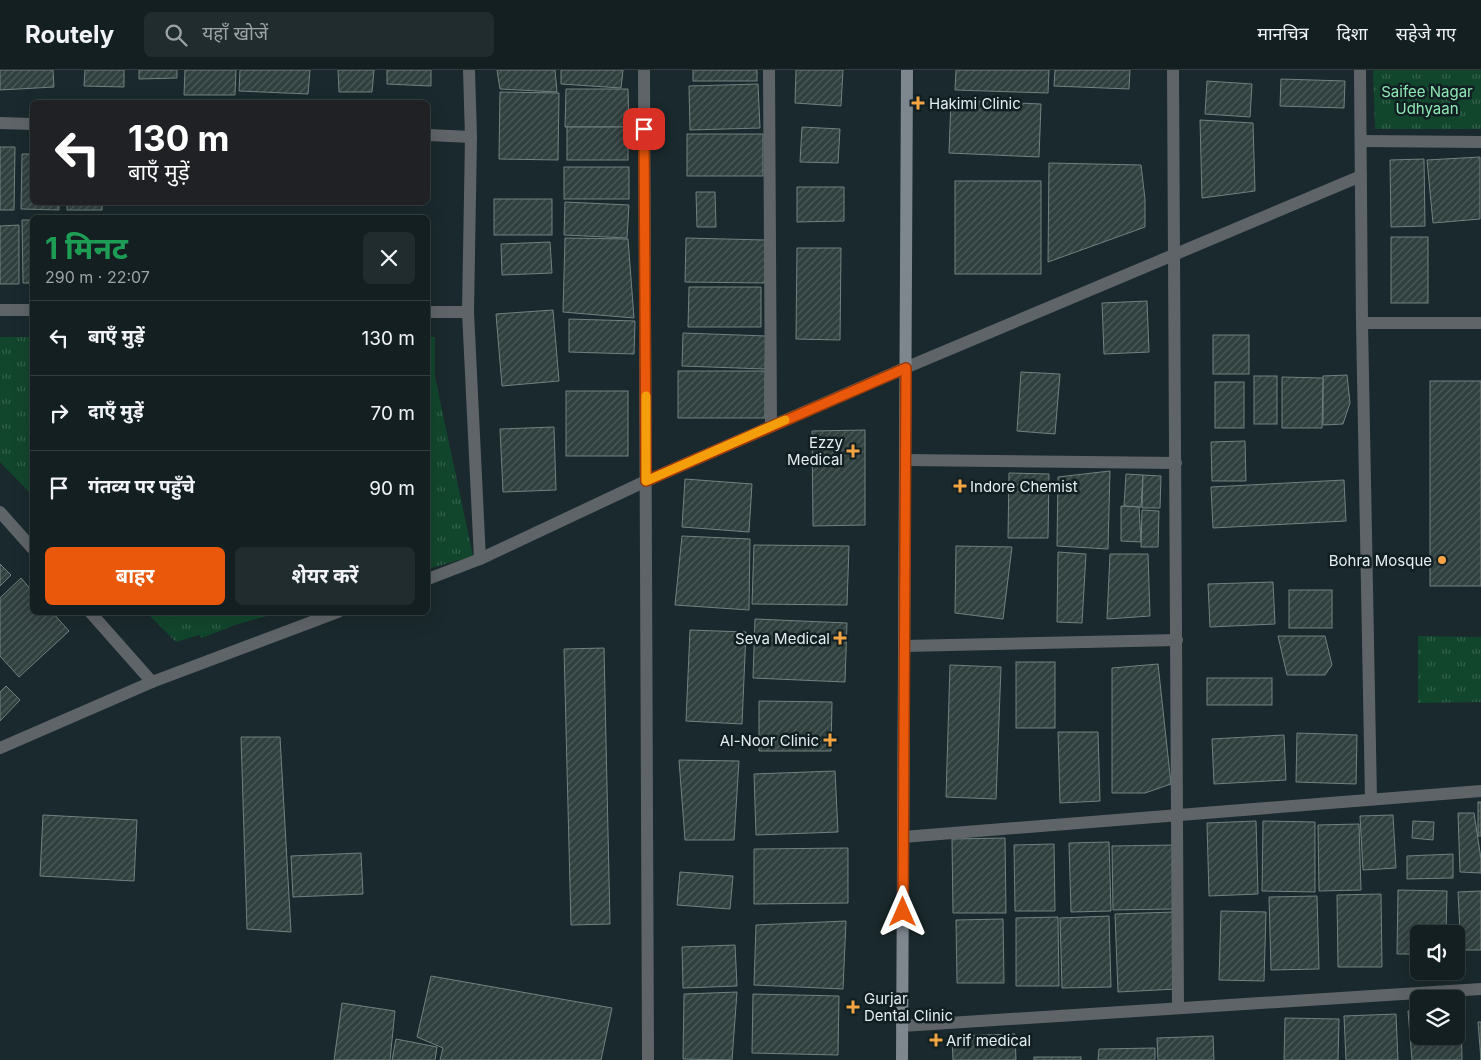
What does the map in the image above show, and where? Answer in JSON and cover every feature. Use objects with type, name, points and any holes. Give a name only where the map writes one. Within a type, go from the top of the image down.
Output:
[{"type":"main road","points":[[902,1060],[907,70]]},
{"type":"street","points":[[469,70],[471,137],[468,312],[480,560]]},
{"type":"street","points":[[644,70],[648,1060]]},
{"type":"street","points":[[769,70],[771,426]]},
{"type":"street","points":[[1173,70],[1178,1008]]},
{"type":"street","points":[[1360,70],[1362,323],[1371,799]]},
{"type":"street","points":[[0,122],[30,124]]},
{"type":"street","points":[[430,135],[471,137]]},
{"type":"street","points":[[1361,141],[1481,142]]},
{"type":"street","points":[[430,578],[480,560],[646,481],[771,426],[1361,176]]},
{"type":"street","points":[[0,310],[30,310]]},
{"type":"street","points":[[430,312],[468,312]]},
{"type":"street","points":[[1362,323],[1481,323]]},
{"type":"street","points":[[905,460],[1176,463]]},
{"type":"street","points":[[0,512],[30,546]]},
{"type":"street","points":[[93,615],[152,682]]},
{"type":"street","points":[[0,748],[152,682],[330,615]]},
{"type":"street","points":[[904,646],[1177,640]]},
{"type":"street","points":[[903,837],[1481,791]]},
{"type":"street","points":[[902,1026],[1481,989]]},
{"type":"green space","name":"Saifee Nagar Udhyaan","points":[[1373,70],[1481,70],[1481,129],[1375,129]]},
{"type":"green space","points":[[0,337],[30,337],[30,493],[0,462]]},
{"type":"green space","points":[[430,337],[435,337],[435,377],[473,556],[430,568]]},
{"type":"green space","points":[[149,615],[270,615],[235,625],[202,638],[199,635],[176,642]]},
{"type":"green space","points":[[1418,636],[1481,637],[1481,702],[1418,703]]},
{"type":"building","points":[[0,70],[53,70],[54,87],[0,90]]},
{"type":"building","points":[[85,70],[124,70],[124,87],[84,86]]},
{"type":"building","points":[[139,70],[177,70],[177,78],[139,79]]},
{"type":"building","points":[[185,70],[236,70],[235,95],[184,95]]},
{"type":"building","points":[[240,70],[310,70],[308,94],[239,91]]},
{"type":"building","points":[[338,70],[374,70],[372,92],[339,92]]},
{"type":"building","points":[[387,70],[431,70],[431,86],[387,84]]},
{"type":"building","points":[[497,70],[555,70],[557,92],[500,89]]},
{"type":"building","points":[[561,70],[623,70],[621,88],[561,84]]},
{"type":"building","points":[[693,70],[757,70],[757,81],[693,81]]},
{"type":"building","points":[[796,70],[843,70],[841,106],[795,103]]},
{"type":"building","points":[[956,70],[1049,70],[1048,93],[955,90]]},
{"type":"building","points":[[1055,70],[1130,70],[1129,89],[1054,86]]},
{"type":"building","points":[[1281,79],[1345,81],[1344,108],[1280,106]]},
{"type":"building","points":[[1207,81],[1252,84],[1250,117],[1205,114]]},
{"type":"building","points":[[758,84],[760,128],[690,130],[689,86]]},
{"type":"building","points":[[566,89],[628,89],[629,127],[565,127]]},
{"type":"building","points":[[500,92],[559,93],[558,160],[499,159]]},
{"type":"building","points":[[951,100],[1041,104],[1039,157],[949,153]]},
{"type":"building","points":[[1200,120],[1253,123],[1255,191],[1202,198]]},
{"type":"building","points":[[567,127],[628,127],[628,160],[567,160]]},
{"type":"building","points":[[802,127],[840,129],[838,163],[800,162]]},
{"type":"building","points":[[687,134],[763,134],[763,176],[687,176]]},
{"type":"building","points":[[0,147],[15,147],[14,210],[0,210]]},
{"type":"building","points":[[22,154],[30,154],[30,205],[59,205],[59,210],[21,209]]},
{"type":"building","points":[[1480,157],[1480,219],[1433,223],[1427,160]]},
{"type":"building","points":[[1424,159],[1425,226],[1391,227],[1390,160]]},
{"type":"building","points":[[1049,163],[1141,165],[1145,199],[1145,227],[1048,262]]},
{"type":"building","points":[[564,167],[629,167],[629,199],[564,199]]},
{"type":"building","points":[[955,181],[1041,181],[1041,274],[955,274]]},
{"type":"building","points":[[797,187],[844,187],[844,221],[797,222]]},
{"type":"building","points":[[696,192],[715,192],[716,227],[697,227]]},
{"type":"building","points":[[494,199],[552,199],[552,235],[494,235]]},
{"type":"building","points":[[565,202],[629,205],[627,238],[564,235]]},
{"type":"building","points":[[67,205],[102,205],[102,210],[67,210]]},
{"type":"building","points":[[22,220],[30,220],[30,283],[23,283]]},
{"type":"building","points":[[19,225],[19,284],[0,284],[0,226]]},
{"type":"building","points":[[1391,237],[1428,237],[1428,303],[1391,303]]},
{"type":"building","points":[[565,238],[628,239],[634,318],[563,312]]},
{"type":"building","points":[[686,238],[765,240],[765,283],[685,282]]},
{"type":"building","points":[[550,242],[552,273],[502,275],[501,244]]},
{"type":"building","points":[[797,248],[841,248],[840,340],[796,339]]},
{"type":"building","points":[[689,287],[761,287],[761,327],[688,327]]},
{"type":"building","points":[[1147,301],[1149,352],[1104,354],[1102,303]]},
{"type":"building","points":[[553,310],[559,381],[502,386],[496,314]]},
{"type":"building","points":[[569,319],[635,321],[634,354],[569,352]]},
{"type":"building","points":[[683,333],[766,336],[765,369],[682,366]]},
{"type":"building","points":[[1213,335],[1249,335],[1249,374],[1213,374]]},
{"type":"building","points":[[678,371],[765,371],[765,418],[678,418]]},
{"type":"building","points":[[1021,372],[1060,374],[1055,434],[1017,431]]},
{"type":"building","points":[[1347,375],[1350,403],[1343,424],[1323,425],[1323,376]]},
{"type":"building","points":[[1254,376],[1277,376],[1277,424],[1254,424]]},
{"type":"building","points":[[1282,377],[1323,378],[1322,428],[1282,428]]},
{"type":"building","points":[[1430,381],[1481,381],[1481,586],[1430,586]]},
{"type":"building","points":[[1215,382],[1244,382],[1244,428],[1215,428]]},
{"type":"building","points":[[566,391],[628,391],[628,456],[566,456]]},
{"type":"building","points":[[554,427],[556,490],[503,492],[500,429]]},
{"type":"building","points":[[865,430],[865,525],[813,526],[812,431]]},
{"type":"building","points":[[1245,441],[1246,481],[1212,481],[1211,442]]},
{"type":"building","points":[[1110,471],[1108,549],[1057,546],[1058,477]]},
{"type":"building","points":[[1009,473],[1049,474],[1048,538],[1008,538]]},
{"type":"building","points":[[1126,474],[1143,475],[1141,507],[1124,506]]},
{"type":"building","points":[[1143,475],[1161,476],[1160,508],[1142,508]]},
{"type":"building","points":[[685,479],[752,484],[749,532],[682,527]]},
{"type":"building","points":[[1344,480],[1346,521],[1213,528],[1211,487]]},
{"type":"building","points":[[1121,506],[1139,507],[1141,542],[1121,541]]},
{"type":"building","points":[[1142,510],[1159,511],[1158,547],[1141,547]]},
{"type":"building","points":[[682,536],[750,539],[749,610],[675,605]]},
{"type":"building","points":[[754,545],[849,546],[847,605],[752,604]]},
{"type":"building","points":[[956,546],[1012,547],[1003,619],[955,613]]},
{"type":"building","points":[[1058,552],[1086,554],[1082,623],[1057,622]]},
{"type":"building","points":[[1110,554],[1148,554],[1150,616],[1107,619]]},
{"type":"building","points":[[0,564],[11,575],[0,586]]},
{"type":"building","points":[[21,578],[30,589],[30,615],[55,615],[69,631],[19,677],[0,656],[0,598]]},
{"type":"building","points":[[1273,582],[1275,624],[1210,627],[1208,584]]},
{"type":"building","points":[[1289,590],[1332,590],[1332,628],[1289,628]]},
{"type":"building","points":[[755,619],[847,623],[845,682],[753,678]]},
{"type":"building","points":[[690,630],[746,632],[742,724],[686,721]]},
{"type":"building","points":[[1278,636],[1325,636],[1332,665],[1325,675],[1287,675]]},
{"type":"building","points":[[604,648],[610,924],[571,925],[564,649]]},
{"type":"building","points":[[1016,662],[1055,662],[1055,728],[1016,728]]},
{"type":"building","points":[[1158,664],[1171,784],[1145,793],[1112,793],[1112,668]]},
{"type":"building","points":[[950,665],[1001,667],[996,799],[946,797]]},
{"type":"building","points":[[1207,678],[1272,678],[1272,705],[1207,705]]},
{"type":"building","points":[[6,686],[20,700],[0,721],[0,692]]},
{"type":"building","points":[[759,701],[832,702],[831,751],[759,751]]},
{"type":"building","points":[[1058,732],[1098,732],[1100,801],[1060,803]]},
{"type":"building","points":[[1297,733],[1357,735],[1356,784],[1296,782]]},
{"type":"building","points":[[1284,735],[1286,780],[1214,784],[1212,739]]},
{"type":"building","points":[[241,737],[280,737],[291,932],[247,929]]},
{"type":"building","points":[[679,760],[739,761],[734,840],[685,840]]},
{"type":"building","points":[[835,771],[838,832],[756,835],[754,774]]},
{"type":"building","points":[[1478,802],[1481,802],[1481,836],[1478,836]]},
{"type":"building","points":[[1458,813],[1474,813],[1481,859],[1481,873],[1460,872]]},
{"type":"building","points":[[43,815],[137,820],[134,881],[40,876]]},
{"type":"building","points":[[1393,815],[1396,868],[1363,870],[1360,816]]},
{"type":"building","points":[[1256,821],[1258,894],[1209,896],[1207,823]]},
{"type":"building","points":[[1263,821],[1315,822],[1315,892],[1262,891]]},
{"type":"building","points":[[1413,821],[1434,822],[1433,840],[1412,838]]},
{"type":"building","points":[[1359,824],[1361,890],[1319,891],[1318,825]]},
{"type":"building","points":[[1005,838],[1006,913],[953,913],[952,839]]},
{"type":"building","points":[[1109,842],[1111,911],[1071,912],[1069,843]]},
{"type":"building","points":[[1054,844],[1055,911],[1015,911],[1014,845]]},
{"type":"building","points":[[1173,845],[1174,909],[1113,910],[1112,846]]},
{"type":"building","points":[[848,848],[848,903],[754,904],[754,849]]},
{"type":"building","points":[[361,853],[363,894],[293,897],[291,856]]},
{"type":"building","points":[[1453,854],[1453,878],[1407,879],[1407,856]]},
{"type":"building","points":[[680,872],[733,876],[730,909],[677,905]]},
{"type":"building","points":[[1398,890],[1447,891],[1446,925],[1410,925],[1410,954],[1397,954]]},
{"type":"building","points":[[1481,891],[1481,950],[1465,950],[1465,925],[1460,925],[1458,892]]},
{"type":"building","points":[[1381,894],[1382,967],[1338,967],[1337,895]]},
{"type":"building","points":[[1317,896],[1319,969],[1271,970],[1269,897]]},
{"type":"building","points":[[1221,911],[1266,912],[1264,981],[1219,980]]},
{"type":"building","points":[[1174,912],[1177,989],[1118,992],[1115,914]]},
{"type":"building","points":[[1109,916],[1111,987],[1062,988],[1060,918]]},
{"type":"building","points":[[1058,917],[1059,986],[1016,986],[1016,918]]},
{"type":"building","points":[[1003,919],[1004,983],[957,983],[956,920]]},
{"type":"building","points":[[846,921],[843,989],[754,985],[756,925]]},
{"type":"building","points":[[735,945],[737,986],[683,988],[682,947]]},
{"type":"building","points":[[431,976],[612,1008],[601,1060],[440,1060],[443,1048],[417,1037]]},
{"type":"building","points":[[737,992],[732,1060],[683,1059],[684,994]]},
{"type":"building","points":[[753,994],[839,996],[838,1055],[752,1053]]},
{"type":"building","points":[[342,1003],[395,1011],[390,1060],[334,1060]]},
{"type":"building","points":[[1408,1011],[1410,1011],[1410,1036]]},
{"type":"building","points":[[1396,1014],[1398,1060],[1346,1060],[1344,1016]]},
{"type":"building","points":[[1285,1018],[1339,1019],[1338,1060],[1284,1060]]},
{"type":"building","points":[[1478,1022],[1481,1022],[1481,1060]]},
{"type":"building","points":[[1015,1034],[1016,1060],[953,1060],[952,1036]]},
{"type":"building","points":[[1213,1036],[1214,1060],[1158,1060],[1157,1038]]},
{"type":"building","points":[[396,1039],[437,1047],[435,1060],[392,1060]]},
{"type":"building","points":[[1411,1045],[1462,1045],[1462,1060],[1412,1060]]},
{"type":"building","points":[[1155,1048],[1155,1060],[1098,1060],[1099,1049]]},
{"type":"building","points":[[1034,1057],[1081,1057],[1081,1060],[1034,1060]]},
{"type":"slow traffic","points":[[646,396],[646,481],[785,420]]},
{"type":"place","name":"Hakimi Clinic","points":[[918,103]]},
{"type":"place","name":"Ezzy Medical","points":[[853,451]]},
{"type":"place","name":"Indore Chemist","points":[[960,486]]},
{"type":"place","name":"Bohra Mosque","points":[[1442,560]]},
{"type":"place","name":"Seva Medical","points":[[840,638]]},
{"type":"place","name":"Al-Noor Clinic","points":[[830,740]]},
{"type":"place","name":"Gurjar Dental Clinic","points":[[853,1007]]},
{"type":"place","name":"Arif medical","points":[[936,1040]]},
{"type":"route","points":[[644,129],[646,481],[906,368],[903,912]]}]
